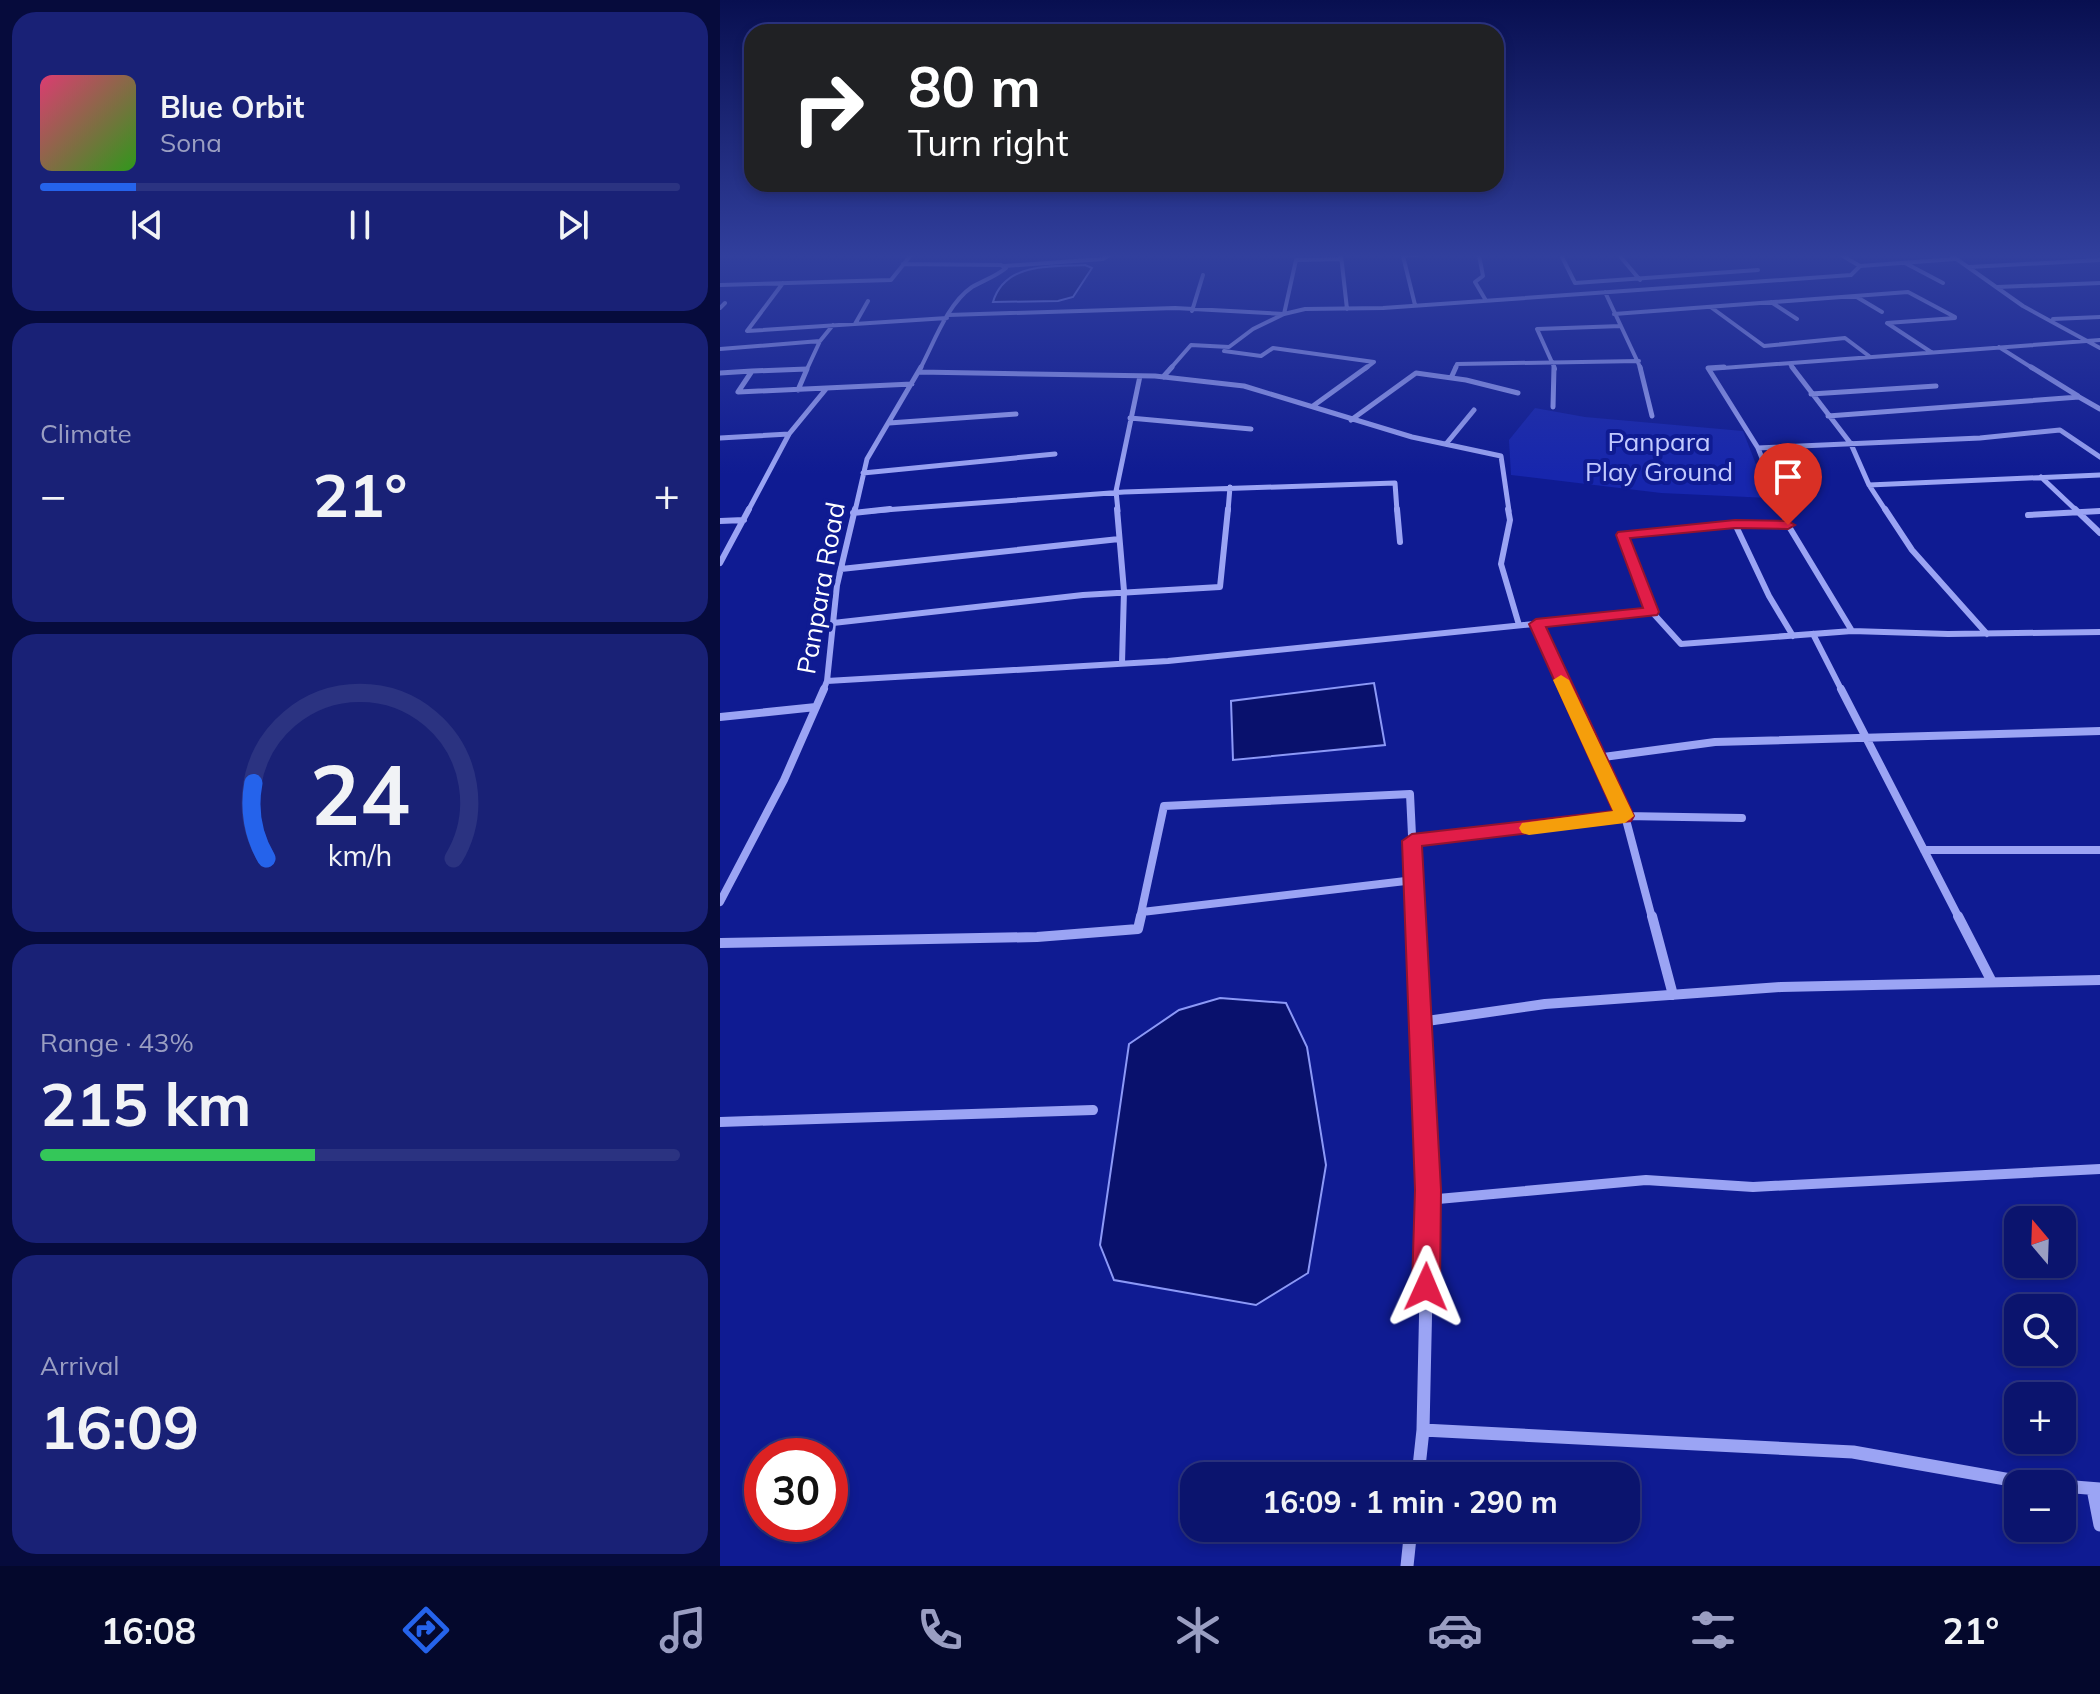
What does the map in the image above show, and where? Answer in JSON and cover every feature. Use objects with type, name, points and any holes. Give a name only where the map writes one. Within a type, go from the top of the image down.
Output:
[{"type":"street","points":[[749,328],[747,331],[789,328]]},
{"type":"street","points":[[798,390],[820,341],[830,328]]},
{"type":"street","name":"Panpara Road","points":[[720,902],[784,780],[827,681],[841,569],[867,459],[942,328]]},
{"type":"street","points":[[1255,328],[1223,351],[1261,356],[1273,348],[1374,362],[1313,406]]},
{"type":"street","points":[[1553,407],[1559,379],[1537,329],[1563,328]]},
{"type":"street","points":[[1622,328],[1639,361],[1652,416]]},
{"type":"street","points":[[1740,328],[1764,346],[1845,338],[1869,356]]},
{"type":"street","points":[[1895,328],[1931,352]]},
{"type":"street","points":[[2066,328],[2100,348]]},
{"type":"street","points":[[1852,631],[1788,525],[1758,448],[1708,368],[2100,340]]},
{"type":"street","points":[[720,349],[820,341]]},
{"type":"street","points":[[1163,377],[1191,345],[1229,347]]},
{"type":"street","points":[[1999,347],[2100,409]]},
{"type":"street","points":[[1451,378],[1457,364],[1639,361]]},
{"type":"street","points":[[1790,364],[1851,444],[1869,485],[1912,550],[1987,634]]},
{"type":"street","points":[[720,373],[807,369]]},
{"type":"street","points":[[752,371],[738,392],[912,384]]},
{"type":"street","points":[[919,372],[1140,376],[1244,386],[1351,420],[1501,456],[1510,520],[1501,564],[1519,625]]},
{"type":"street","points":[[1351,420],[1416,373],[1518,393]]},
{"type":"street","points":[[1122,663],[1124,591],[1116,491],[1140,376]]},
{"type":"street","points":[[1811,394],[1936,386]]},
{"type":"street","points":[[720,563],[789,434],[826,389]]},
{"type":"street","points":[[1828,416],[2079,397]]},
{"type":"street","points":[[1446,444],[1474,410]]},
{"type":"street","points":[[889,423],[1016,414]]},
{"type":"street","points":[[1130,418],[1251,429]]},
{"type":"street","points":[[1758,448],[1980,438],[2060,430],[2100,457]]},
{"type":"street","points":[[720,438],[789,434]]},
{"type":"street","points":[[863,473],[1055,454]]},
{"type":"street","points":[[1869,485],[2100,475]]},
{"type":"street","points":[[2041,477],[2100,533]]},
{"type":"street","points":[[853,513],[980,498],[1395,483],[1400,542]]},
{"type":"street","points":[[833,623],[1124,591],[1220,587],[1230,487]]},
{"type":"street","points":[[2028,515],[2100,511]]},
{"type":"street","points":[[720,521],[744,520]]},
{"type":"street","points":[[1788,525],[1735,524],[1622,535],[1652,612],[1681,644],[1852,631],[1987,634],[2100,632]]},
{"type":"street","points":[[1735,524],[1769,596],[1793,636]]},
{"type":"street","points":[[841,569],[1119,539]]},
{"type":"street","points":[[827,681],[1122,663],[1652,612]]},
{"type":"street","points":[[1536,624],[1625,816],[1673,995]]},
{"type":"street","points":[[1813,634],[1992,982]]},
{"type":"street","points":[[720,717],[816,707]]},
{"type":"street","points":[[1596,758],[1715,742],[2100,731]]},
{"type":"street","points":[[720,943],[1066,935],[1138,929],[1164,806],[1410,794],[1427,1200],[1423,1430],[1420,1462]]},
{"type":"street","points":[[1412,841],[1625,816],[1742,818]]},
{"type":"street","points":[[1924,850],[2100,850]]},
{"type":"street","points":[[1142,912],[1414,880]]},
{"type":"street","points":[[1420,1022],[1545,1004],[1781,987],[2100,980]]},
{"type":"street","points":[[720,1122],[1093,1110]]},
{"type":"street","points":[[1427,1200],[1646,1180],[1753,1187],[2100,1169]]},
{"type":"street","points":[[1423,1430],[1853,1452],[2004,1479]]},
{"type":"street","points":[[2076,1487],[2096,1489],[2100,1525]]},
{"type":"street","points":[[1407,1566],[1410,1542]]},
{"type":"green space","name":"Panpara Play Ground","points":[[1535,408],[1585,417],[1743,431],[1769,498],[1661,493],[1511,475],[1509,440]]},
{"type":"shaded area","points":[[1374,683],[1385,745],[1233,760],[1231,701]]},
{"type":"shaded area","points":[[1220,998],[1286,1003],[1307,1047],[1326,1165],[1308,1273],[1256,1305],[1114,1280],[1100,1245],[1129,1044],[1179,1010]]},
{"type":"slow traffic","points":[[1529,828],[1625,816],[1561,680]]},
{"type":"route","points":[[1426,1287],[1428,1190],[1412,841],[1625,816],[1536,624],[1652,612],[1622,535],[1735,524],[1788,525]]}]
